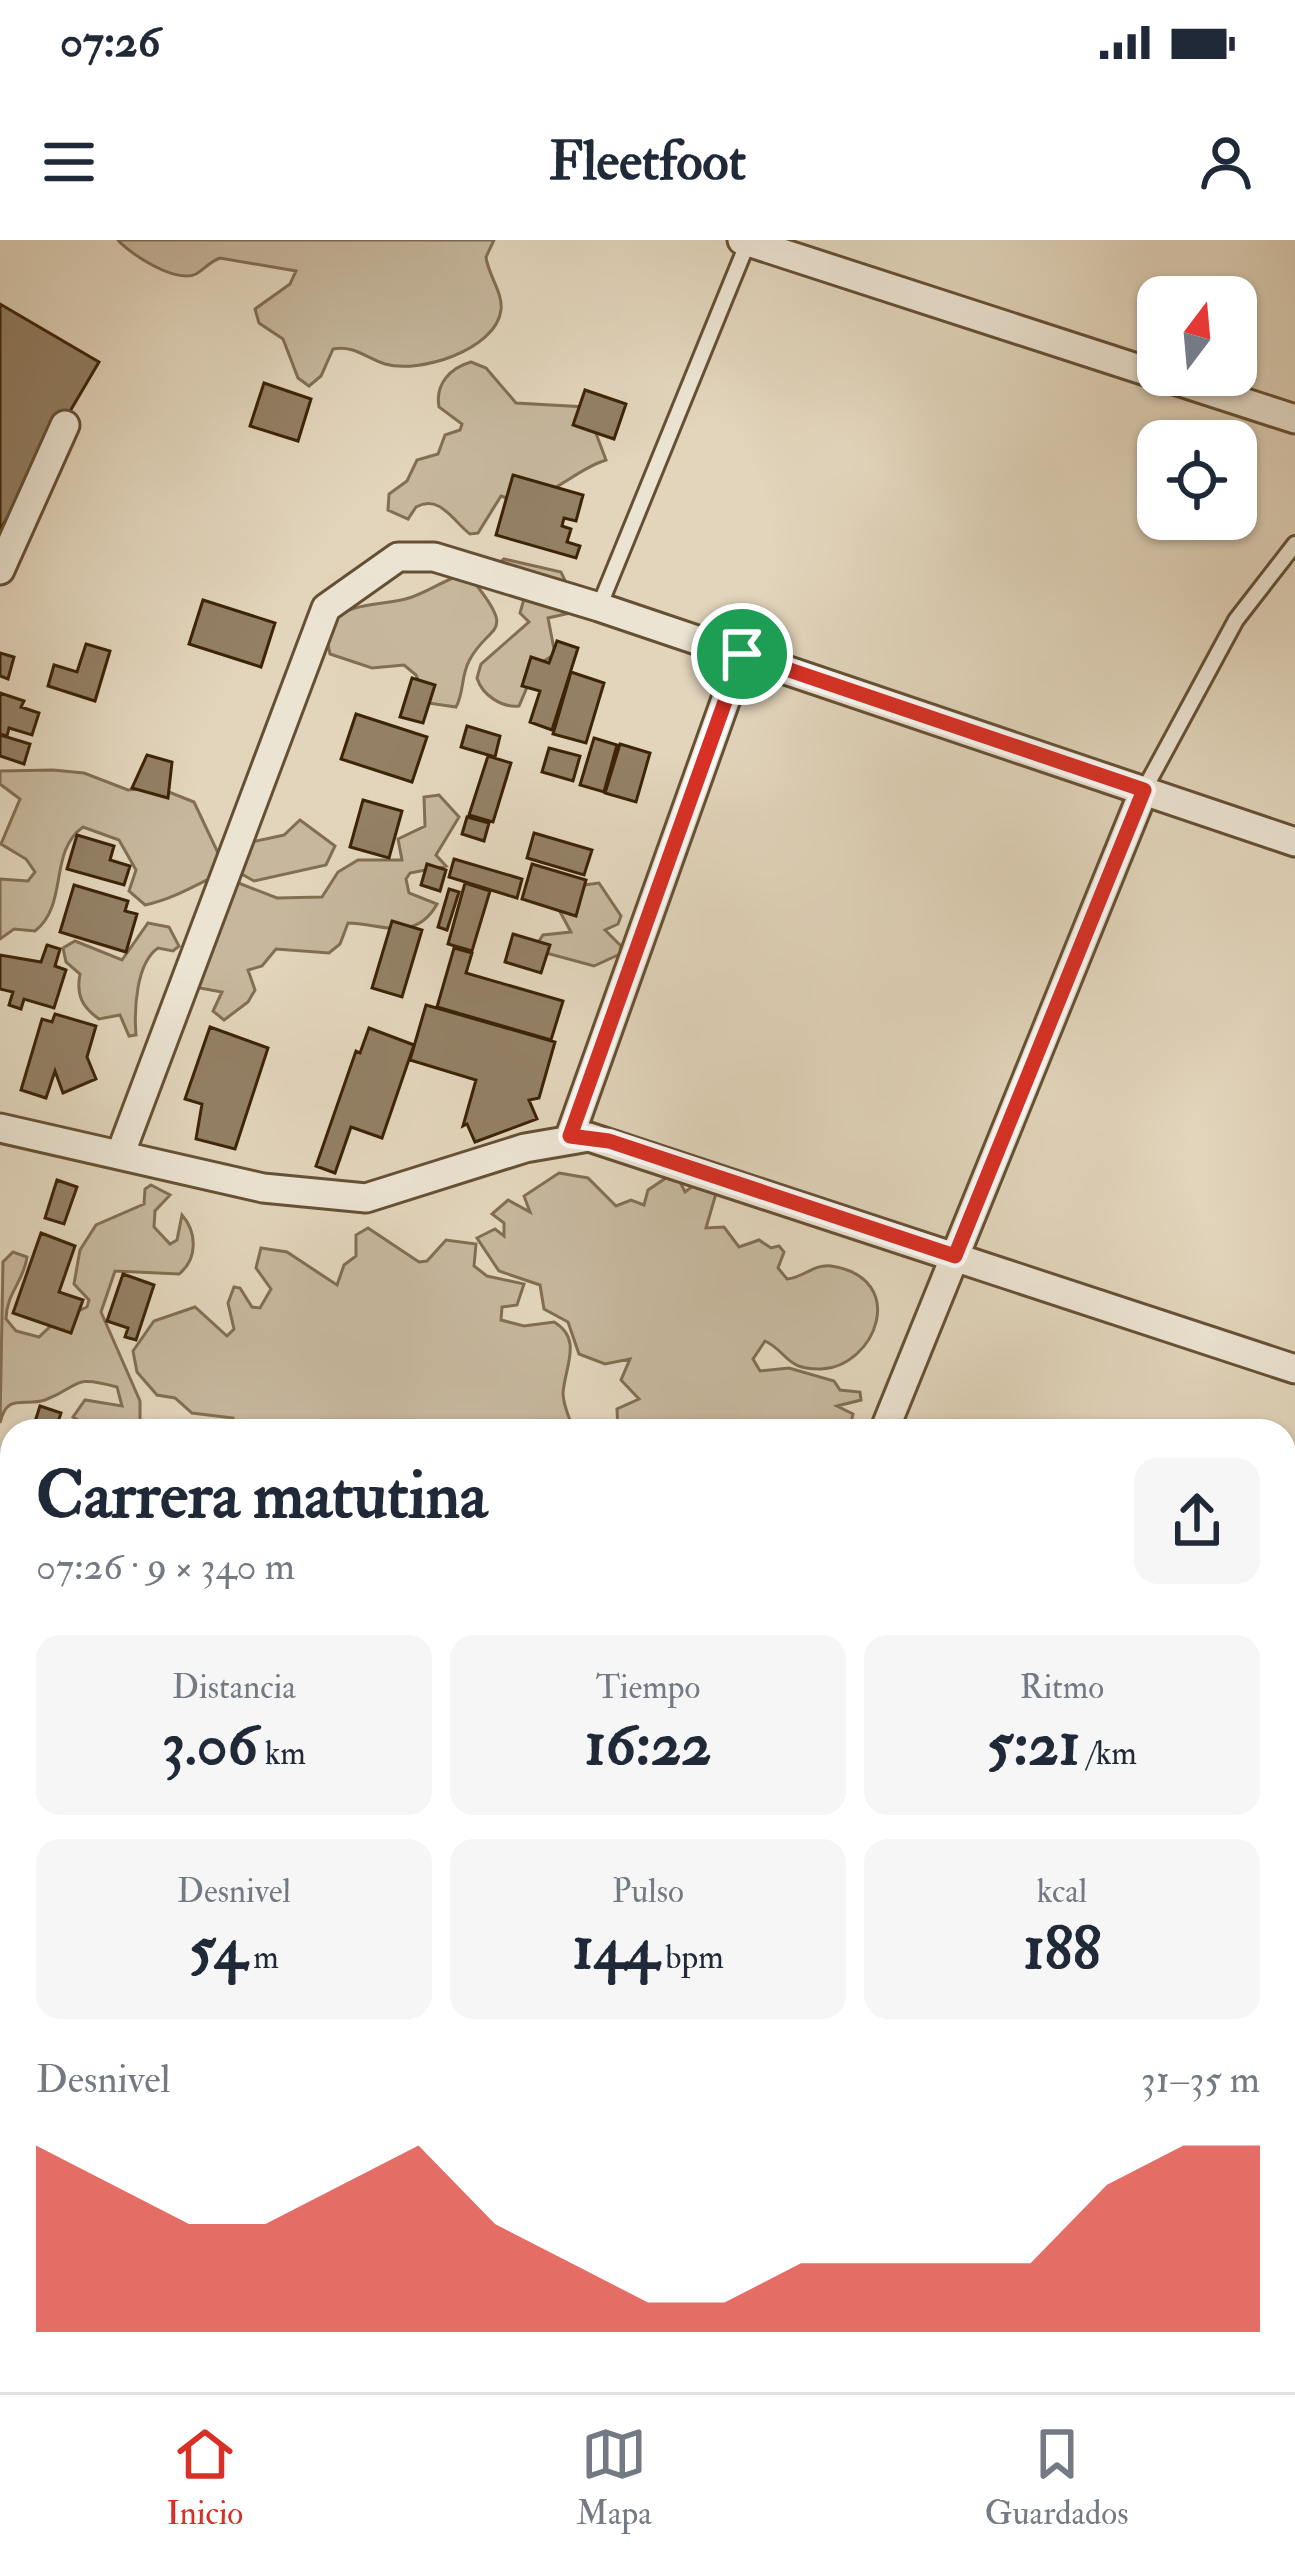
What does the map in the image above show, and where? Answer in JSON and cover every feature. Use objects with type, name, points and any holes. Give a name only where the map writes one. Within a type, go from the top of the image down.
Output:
[{"type":"street","points":[[745,241],[1137,368]]},
{"type":"street","points":[[1224,396],[1295,419]]},
{"type":"street","points":[[0,570],[64,425]]},
{"type":"street","points":[[120,1155],[326,608],[398,557],[434,557],[599,607],[1295,842]]},
{"type":"street","points":[[570,1136],[742,654]]},
{"type":"street","points":[[889,1419],[1144,790]]},
{"type":"street","points":[[0,1128],[318,1197],[366,1198],[570,1136],[609,1141],[1295,1369]]},
{"type":"lane","points":[[599,607],[745,241]]},
{"type":"lane","points":[[1144,790],[1236,620],[1295,544]]},
{"type":"shaded area","points":[[118,240],[494,240],[486,257],[501,310],[486,337],[435,362],[400,366],[354,350],[333,349],[321,376],[309,386],[298,378],[283,339],[259,323],[255,309],[290,284],[296,271],[220,258],[196,274],[177,275],[143,260]]},
{"type":"shaded area","points":[[471,362],[486,368],[516,403],[586,407],[606,460],[542,495],[529,499],[501,496],[478,533],[470,534],[439,506],[416,507],[408,519],[388,510],[389,494],[407,481],[417,460],[438,454],[445,435],[460,430],[462,424],[439,407],[439,391],[451,373]]},
{"type":"shaded area","points":[[504,559],[561,572],[570,591],[570,613],[548,618],[555,654],[536,666],[519,706],[494,699],[477,678],[481,664],[529,622],[520,613],[526,592],[498,564]]},
{"type":"shaded area","points":[[453,578],[474,582],[497,621],[469,661],[456,707],[428,703],[416,675],[404,665],[372,668],[330,654],[328,636],[340,615],[409,598]]},
{"type":"shaded area","points":[[0,771],[84,773],[128,790],[159,788],[194,802],[220,857],[213,877],[145,905],[129,891],[136,870],[119,840],[83,827],[66,850],[45,920],[35,931],[14,929],[0,939],[0,879],[28,881],[35,872],[26,859],[1,844],[20,799],[0,784]]},
{"type":"shaded area","points":[[439,795],[459,817],[436,855],[446,866],[410,873],[406,879],[409,893],[437,904],[428,916],[418,924],[396,929],[348,923],[340,944],[329,953],[276,949],[262,966],[248,970],[255,990],[248,1002],[224,1020],[213,1011],[222,992],[195,987],[231,880],[277,898],[322,897],[338,872],[358,860],[402,860],[398,839],[425,826],[424,797]]},
{"type":"shaded area","points":[[300,820],[335,846],[326,865],[254,881],[229,867],[242,844],[284,835]]},
{"type":"shaded area","points":[[599,883],[621,916],[618,924],[605,930],[621,946],[620,954],[594,966],[546,953],[539,941],[543,935],[571,932],[559,910],[584,885]]},
{"type":"shaded area","points":[[148,923],[169,927],[179,946],[173,951],[158,948],[145,964],[136,1000],[136,1035],[129,1036],[120,1015],[99,1019],[84,1005],[80,974],[66,962],[63,948],[75,941],[122,960]]},
{"type":"shaded area","points":[[559,1173],[588,1178],[616,1206],[631,1200],[644,1205],[648,1190],[666,1178],[680,1182],[685,1192],[697,1183],[717,1190],[706,1228],[724,1227],[739,1247],[759,1240],[771,1248],[779,1246],[784,1252],[778,1268],[787,1279],[831,1266],[856,1274],[870,1287],[877,1303],[869,1339],[857,1354],[840,1364],[809,1368],[793,1363],[765,1341],[753,1359],[760,1371],[789,1368],[834,1381],[840,1390],[860,1392],[861,1400],[837,1406],[853,1414],[852,1419],[617,1419],[617,1409],[639,1399],[621,1380],[630,1359],[605,1364],[579,1354],[568,1322],[544,1309],[540,1285],[499,1271],[477,1238],[495,1229],[504,1236],[504,1223],[492,1214],[508,1200],[530,1212],[524,1196]]},
{"type":"shaded area","points":[[151,1185],[170,1195],[155,1211],[154,1227],[170,1244],[177,1240],[182,1215],[191,1229],[193,1245],[190,1261],[179,1274],[115,1271],[101,1312],[140,1401],[140,1419],[73,1417],[85,1400],[122,1406],[117,1387],[91,1382],[77,1383],[45,1400],[12,1404],[0,1419],[3,1262],[13,1252],[27,1257],[6,1319],[16,1331],[39,1337],[56,1321],[87,1307],[89,1300],[74,1284],[80,1250],[96,1225],[144,1204],[145,1189]]},
{"type":"shaded area","points":[[368,1228],[419,1262],[427,1261],[446,1240],[476,1244],[474,1266],[487,1276],[524,1284],[517,1305],[502,1307],[501,1320],[524,1326],[554,1322],[568,1336],[563,1398],[569,1419],[233,1419],[192,1413],[175,1398],[157,1395],[137,1372],[133,1351],[154,1321],[195,1307],[227,1336],[234,1329],[228,1303],[234,1287],[240,1288],[252,1307],[260,1308],[271,1289],[256,1268],[261,1248],[287,1252],[337,1285],[344,1265],[356,1256],[356,1235]]},
{"type":"building","points":[[0,304],[99,362],[0,530]]},
{"type":"building","points":[[264,383],[311,399],[298,441],[250,426]]},
{"type":"building","points":[[585,390],[626,404],[614,439],[573,425]]},
{"type":"building","points":[[513,475],[583,495],[576,521],[564,518],[562,526],[571,529],[567,542],[580,546],[576,558],[496,535]]},
{"type":"building","points":[[203,600],[275,623],[261,667],[189,644]]},
{"type":"building","points":[[557,641],[578,648],[552,730],[530,722],[540,691],[522,686],[531,657],[549,663]]},
{"type":"building","points":[[86,644],[110,651],[95,701],[48,686],[54,665],[77,672]]},
{"type":"building","points":[[0,653],[14,657],[8,679],[0,676]]},
{"type":"building","points":[[571,672],[604,683],[586,743],[553,734]]},
{"type":"building","points":[[412,678],[435,685],[423,723],[400,717]]},
{"type":"building","points":[[0,693],[24,701],[21,707],[39,713],[32,735],[9,728],[7,736],[0,734]]},
{"type":"building","points":[[356,714],[427,737],[412,782],[341,759]]},
{"type":"building","points":[[467,726],[500,736],[495,757],[461,747]]},
{"type":"building","points":[[0,735],[30,744],[24,764],[0,756]]},
{"type":"building","points":[[594,738],[617,745],[604,792],[580,785]]},
{"type":"building","points":[[620,744],[650,753],[636,802],[605,793]]},
{"type":"building","points":[[549,748],[580,756],[573,781],[542,772]]},
{"type":"building","points":[[147,755],[172,762],[168,798],[132,788]]},
{"type":"building","points":[[488,756],[511,763],[493,822],[469,815]]},
{"type":"building","points":[[363,800],[402,811],[389,858],[350,847]]},
{"type":"building","points":[[467,817],[489,823],[484,841],[462,834]]},
{"type":"building","points":[[534,833],[592,850],[584,875],[527,858]]},
{"type":"building","points":[[77,835],[114,846],[110,860],[130,866],[124,885],[67,869]]},
{"type":"building","points":[[454,859],[522,879],[517,898],[449,877]]},
{"type":"building","points":[[427,864],[446,870],[440,891],[421,885]]},
{"type":"building","points":[[532,864],[586,880],[576,916],[522,899]]},
{"type":"building","points":[[465,883],[490,891],[472,951],[448,944]]},
{"type":"building","points":[[74,885],[128,901],[125,911],[137,914],[126,952],[60,932]]},
{"type":"building","points":[[449,889],[459,892],[447,930],[438,927]]},
{"type":"building","points":[[392,921],[422,930],[402,997],[372,988]]},
{"type":"building","points":[[513,934],[550,945],[541,973],[505,962]]},
{"type":"building","points":[[47,945],[60,949],[55,966],[66,970],[54,1008],[24,999],[21,1009],[9,1005],[13,992],[0,989],[0,955],[41,962]]},
{"type":"building","points":[[454,948],[472,953],[466,973],[563,1001],[551,1040],[437,1007]]},
{"type":"building","points":[[426,1005],[555,1042],[539,1098],[529,1100],[537,1119],[475,1142],[467,1124],[463,1126],[476,1080],[410,1060]]},
{"type":"building","points":[[55,1014],[96,1026],[87,1057],[96,1079],[63,1093],[55,1071],[46,1098],[21,1090],[42,1019],[52,1022]]},
{"type":"building","points":[[210,1027],[268,1048],[235,1149],[196,1139],[202,1104],[185,1099]]},
{"type":"building","points":[[369,1028],[414,1045],[382,1138],[351,1127],[335,1173],[316,1166],[356,1051],[360,1053]]},
{"type":"building","points":[[57,1180],[77,1187],[64,1224],[45,1218]]},
{"type":"building","points":[[41,1233],[75,1246],[59,1292],[83,1300],[71,1333],[13,1313]]},
{"type":"building","points":[[123,1274],[154,1285],[136,1340],[125,1337],[128,1328],[107,1321]]},
{"type":"building","points":[[40,1406],[61,1413],[59,1419],[36,1419]]},
{"type":"route","points":[[742,654],[1144,790],[955,1256],[609,1141],[570,1136],[742,654]]}]
